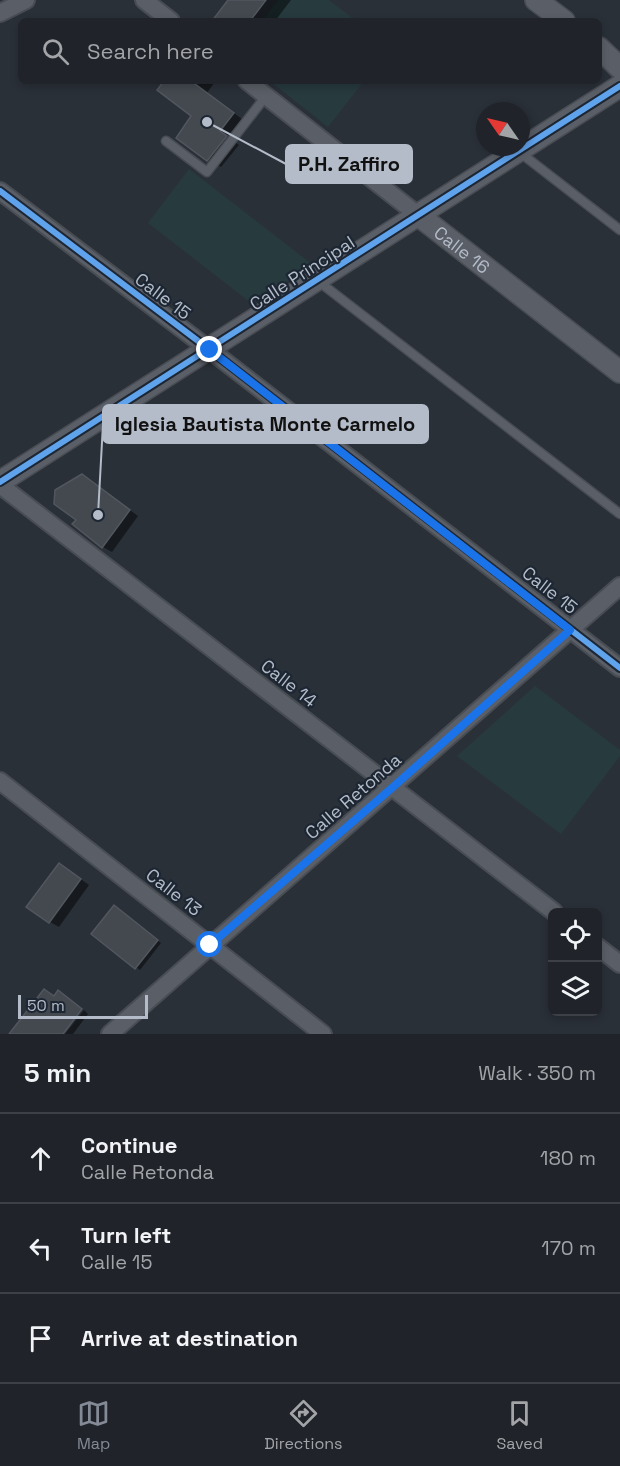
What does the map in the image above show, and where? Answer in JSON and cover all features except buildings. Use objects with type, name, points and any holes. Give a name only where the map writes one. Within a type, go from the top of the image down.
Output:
[{"type":"street","points":[[0,13],[26,0]]},
{"type":"street","points":[[144,0],[167,18]]},
{"type":"street","points":[[536,0],[560,18]]},
{"type":"street","points":[[602,51],[620,68]]},
{"type":"street","name":"Calle 16","points":[[251,84],[620,372]]},
{"type":"street","name":"Calle Principal","points":[[530,143],[620,86]]},
{"type":"street","name":"Calle Principal","points":[[0,484],[510,156]]},
{"type":"street","name":"Calle 15","points":[[0,191],[210,350],[620,668]]},
{"type":"street","name":"Calle 14","points":[[0,484],[549,908]]},
{"type":"street","name":"Calle Retonda","points":[[110,1034],[620,586]]},
{"type":"street","name":"Calle 13","points":[[0,781],[323,1034]]},
{"type":"street","points":[[602,951],[620,964]]},
{"type":"lane","points":[[166,141],[207,172],[266,96]]},
{"type":"lane","points":[[524,156],[620,230]]},
{"type":"lane","points":[[318,280],[620,514]]},
{"type":"green space","points":[[278,0],[329,0],[352,18],[264,18]]},
{"type":"green space","points":[[274,84],[362,84],[328,127]]},
{"type":"green space","points":[[189,169],[313,265],[251,303],[148,223]]},
{"type":"green space","points":[[535,686],[620,750],[620,756],[561,834],[457,756]]},
{"type":"cycle path","points":[[0,482],[620,86]]},
{"type":"cycle path","points":[[0,191],[210,350],[620,668]]},
{"type":"place","name":"P.H. Zaffiro","points":[[207,122]]},
{"type":"place","name":"Iglesia Bautista Monte Carmelo","points":[[98,515]]},
{"type":"route","points":[[210,350],[570,630],[210,945]]}]
